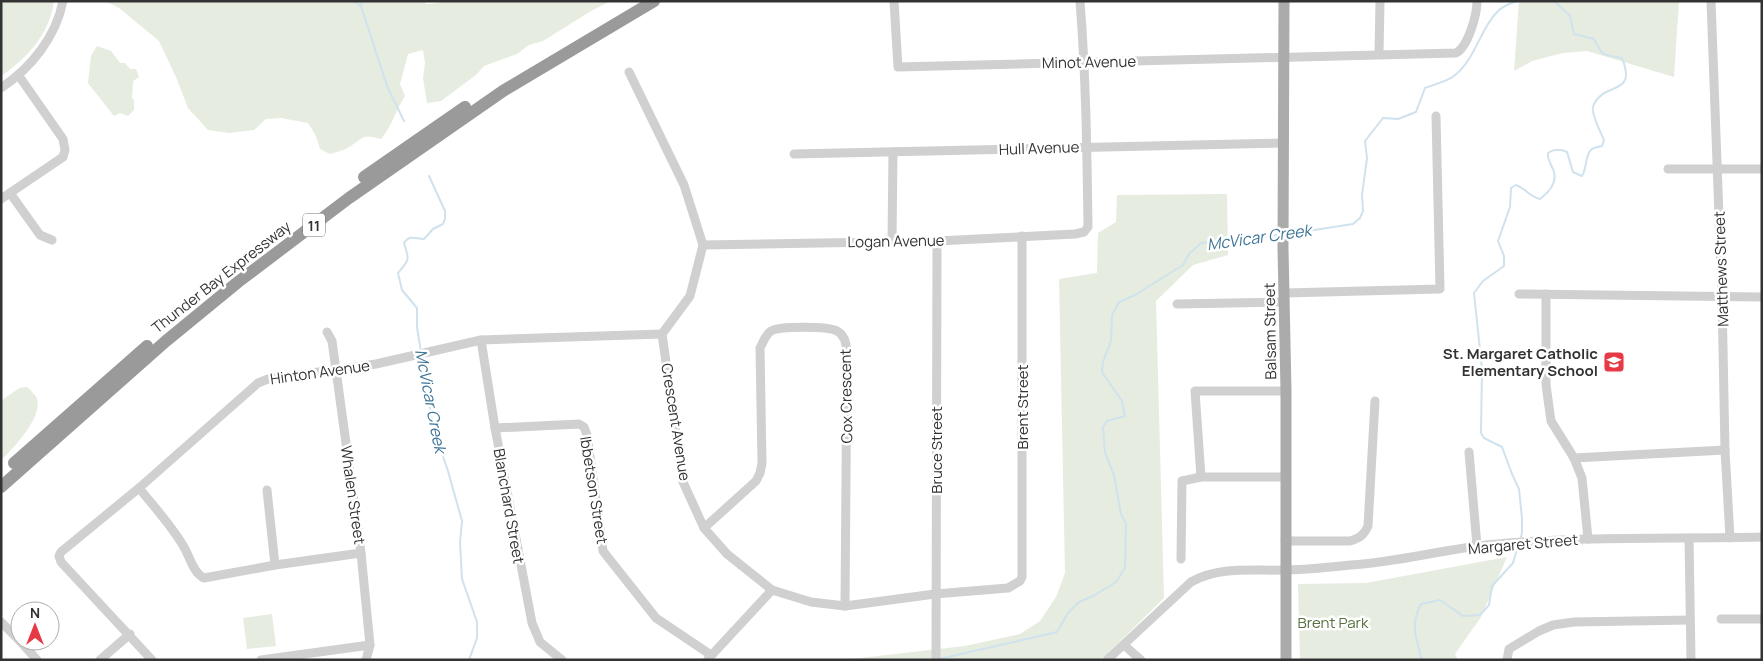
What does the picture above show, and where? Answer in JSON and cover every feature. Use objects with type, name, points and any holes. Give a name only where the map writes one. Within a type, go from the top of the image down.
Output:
[{"type":"highway","name":"Thunder Bay Expressway","points":[[1,475],[158,336],[343,192],[499,84],[637,1]]},
{"type":"highway","name":"Thunder Bay Expressway","points":[[1,487],[166,341],[238,282],[349,198],[503,91],[654,1]]},
{"type":"main road","name":"Balsam Street","points":[[1284,1],[1286,660]]},
{"type":"street","points":[[1,88],[19,76],[46,43],[61,10],[63,1]]},
{"type":"street","name":"Minot Avenue","points":[[894,1],[898,67],[1456,53],[1463,48],[1477,6]]},
{"type":"street","points":[[1080,1],[1085,62],[1087,146]]},
{"type":"street","points":[[1379,54],[1380,1]]},
{"type":"street","name":"Matthews Street","points":[[1712,1],[1725,450],[1730,538]]},
{"type":"street","points":[[630,72],[684,186],[702,245],[690,296],[662,334]]},
{"type":"street","points":[[1,199],[63,157],[65,150],[63,139],[19,76]]},
{"type":"street","points":[[1177,304],[1440,289],[1436,116]]},
{"type":"street","name":"Hull Avenue","points":[[794,154],[1284,142]]},
{"type":"street","name":"Logan Avenue","points":[[702,245],[937,240],[1075,234],[1084,232],[1087,228],[1087,146]]},
{"type":"street","points":[[892,241],[893,152]]},
{"type":"street","points":[[1668,169],[1762,168]]},
{"type":"street","points":[[10,193],[40,235],[52,240]]},
{"type":"street","name":"Brent Street","points":[[1021,578],[1022,236]]},
{"type":"street","name":"Bruce Street","points":[[936,655],[937,240]]},
{"type":"street","points":[[1519,294],[1762,297]]},
{"type":"street","points":[[1546,294],[1546,385],[1551,421],[1574,458],[1582,478],[1588,538]]},
{"type":"street","name":"Cox Crescent","points":[[704,528],[756,481],[760,473],[762,463],[760,348],[766,336],[771,331],[779,328],[838,331],[845,340],[847,351],[845,606]]},
{"type":"street","name":"Whalen Street","points":[[327,332],[332,341],[361,553],[370,645],[366,660]]},
{"type":"street","name":"Crescent Avenue","points":[[662,334],[683,482],[704,528],[727,554],[772,590],[811,602],[845,606],[935,594],[1008,588],[1020,582],[1021,578]]},
{"type":"street","name":"Hinton Avenue","points":[[152,660],[62,562],[59,556],[61,552],[139,488],[263,380],[376,364],[481,340],[662,334]]},
{"type":"street","name":"Blanchard Street","points":[[481,340],[495,428],[532,623],[540,642],[562,660]]},
{"type":"street","points":[[1201,477],[1195,392],[1286,391]]},
{"type":"street","points":[[1285,541],[1350,541],[1359,538],[1365,533],[1368,526],[1375,402]]},
{"type":"street","name":"Ibbetson Street","points":[[495,428],[579,424],[584,427],[587,435],[603,551],[656,618],[710,657]]},
{"type":"street","points":[[1574,458],[1725,450]]},
{"type":"street","points":[[1469,452],[1477,546]]},
{"type":"street","points":[[1181,559],[1182,481],[1201,477],[1285,477]]},
{"type":"street","points":[[139,488],[171,528],[201,577],[208,578],[275,565],[361,553]]},
{"type":"street","points":[[267,490],[275,565]]},
{"type":"street","name":"Margaret Street","points":[[1124,645],[1191,582],[1203,575],[1218,571],[1286,570],[1376,563],[1477,546],[1588,538],[1762,537]]},
{"type":"street","points":[[1689,538],[1691,660]]},
{"type":"street","points":[[710,657],[772,590]]},
{"type":"street","points":[[1721,619],[1762,619]]},
{"type":"street","points":[[1507,660],[1509,649],[1553,625],[1574,622],[1690,620]]},
{"type":"street","points":[[1,622],[10,631]]},
{"type":"street","points":[[100,660],[130,634]]},
{"type":"street","points":[[261,660],[370,645]]},
{"type":"street","points":[[1110,659],[1124,645],[1141,660]]},
{"type":"green space","points":[[1,1],[54,1],[47,24],[36,44],[20,61],[1,76]]},
{"type":"green space","points":[[105,1],[424,1],[426,4],[442,1],[611,1],[591,11],[543,41],[529,45],[517,54],[484,66],[476,75],[441,101],[427,103],[423,78],[425,63],[423,50],[408,54],[400,84],[405,96],[381,139],[370,136],[363,137],[347,148],[330,154],[320,149],[316,136],[308,123],[281,118],[266,119],[254,130],[229,133],[208,130],[188,108],[159,41],[119,8]]},
{"type":"green space","points":[[1519,1],[1679,1],[1674,77],[1587,51],[1563,53],[1532,61],[1514,71]]},
{"type":"green space","points":[[97,46],[111,51],[120,63],[125,63],[130,69],[136,69],[139,77],[133,81],[132,98],[134,100],[134,110],[128,116],[120,113],[114,116],[88,83],[91,56]]},
{"type":"green space","points":[[1227,194],[1228,255],[1193,265],[1156,301],[1164,598],[1099,660],[843,660],[965,646],[1020,634],[1040,621],[1056,597],[1065,573],[1059,279],[1097,273],[1098,233],[1116,222],[1117,195]]},
{"type":"green space","points":[[27,387],[37,399],[36,415],[26,432],[1,460],[1,401],[19,388]]},
{"type":"green space","name":"Brent Park","points":[[1507,557],[1481,617],[1455,654],[1458,660],[1300,660],[1298,584],[1366,583]]},
{"type":"green space","points":[[272,614],[276,646],[247,649],[243,618]]},
{"type":"waterway","points":[[353,1],[361,6]]},
{"type":"waterway","name":"McVicar Creek","points":[[362,1],[361,6],[387,86],[404,121]]},
{"type":"waterway","name":"McVicar Creek","points":[[1288,234],[1353,224],[1360,218],[1363,211],[1362,195],[1367,158],[1365,141],[1383,118],[1398,119],[1416,112],[1425,88],[1454,76],[1468,61],[1493,17],[1499,10],[1517,1]]},
{"type":"waterway","name":"McVicar Creek","points":[[1520,540],[1522,518],[1519,489],[1502,447],[1484,438],[1481,433],[1482,369],[1474,293],[1483,281],[1504,266],[1504,256],[1498,241],[1510,207],[1511,188],[1516,185],[1536,198],[1540,199],[1543,197],[1549,191],[1554,180],[1555,176],[1548,153],[1555,150],[1567,152],[1573,172],[1582,176],[1589,152],[1593,148],[1602,146],[1604,140],[1595,119],[1593,107],[1597,99],[1622,84],[1625,79],[1626,70],[1622,58],[1607,56],[1602,53],[1594,39],[1574,34],[1570,16],[1554,1]]},
{"type":"waterway","name":"McVicar Creek","points":[[421,352],[417,327],[417,308],[402,290],[398,273],[407,260],[404,243],[406,240],[411,238],[424,239],[433,229],[443,224],[445,219],[445,211],[429,176]]},
{"type":"waterway","name":"McVicar Creek","points":[[939,659],[1057,632],[1068,613],[1079,602],[1116,582],[1125,568],[1126,524],[1121,514],[1114,475],[1105,453],[1103,427],[1107,421],[1125,416],[1122,401],[1102,372],[1103,362],[1111,341],[1112,315],[1119,302],[1135,295],[1183,265],[1189,254],[1201,243],[1278,235]]},
{"type":"waterway","name":"McVicar Creek","points":[[422,356],[433,427],[462,521],[460,542],[462,579],[477,622],[477,638],[469,660]]},
{"type":"waterway","name":"McVicar Creek","points":[[1422,660],[1415,632],[1416,618],[1421,604],[1440,600],[1463,616],[1480,615],[1489,605],[1492,586],[1513,563],[1518,545]]},
{"type":"place","name":"St. Margaret Catholic Elementary School","points":[[1614,362]]}]
